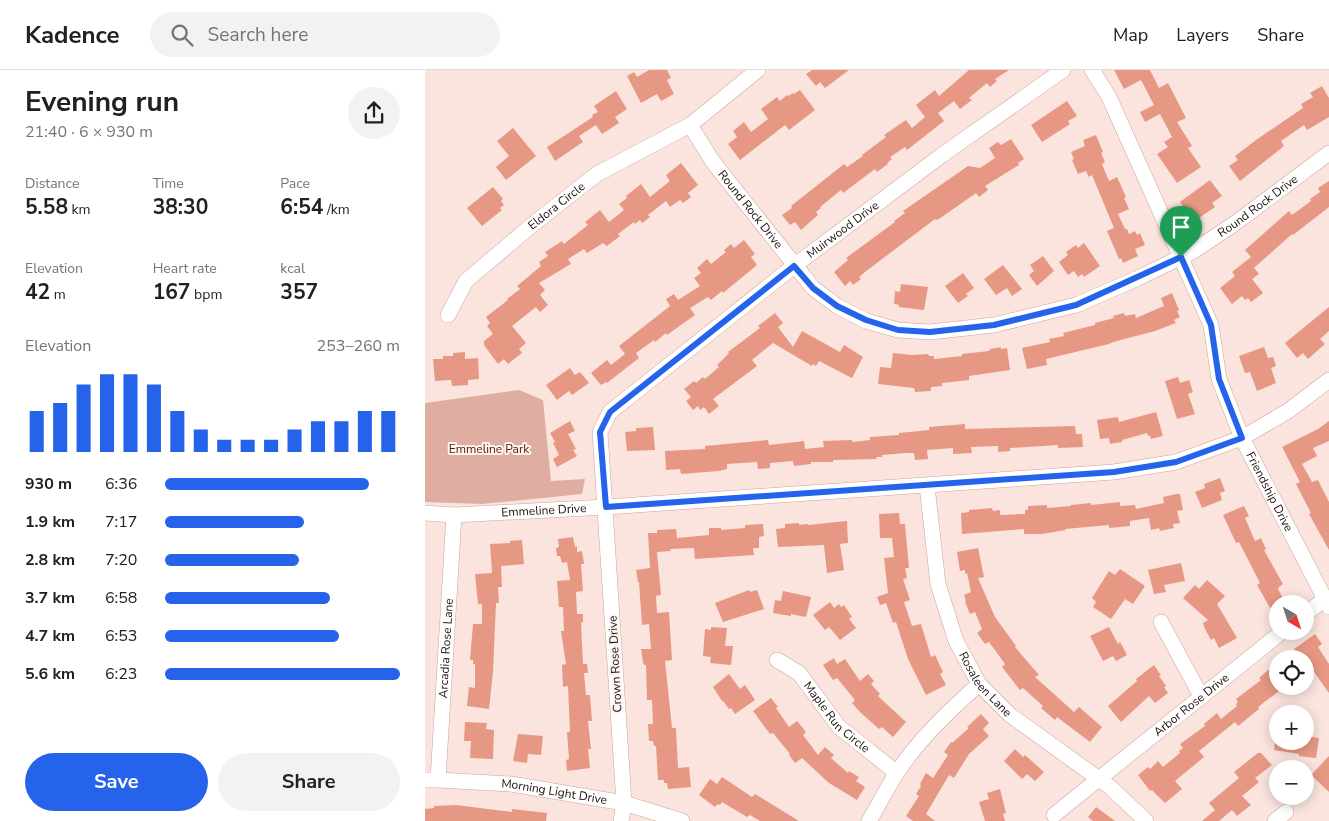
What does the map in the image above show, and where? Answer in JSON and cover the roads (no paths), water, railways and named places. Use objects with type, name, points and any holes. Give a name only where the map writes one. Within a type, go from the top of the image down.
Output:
[{"type":"street","name":"Eldora Circle","points":[[448,315],[466,281],[597,174],[690,125],[758,70]]},
{"type":"street","name":"Muirwood Drive","points":[[606,507],[600,432],[610,412],[794,266],[942,155],[1063,70]]},
{"type":"street","name":"Friendship Drive","points":[[1093,70],[1109,97],[1211,325],[1219,379],[1242,438],[1326,603]]},
{"type":"street","name":"Round Rock Drive","points":[[690,125],[713,162],[813,288],[837,306],[866,320],[898,330],[930,332],[994,325],[1076,305],[1191,252],[1234,224],[1329,153]]},
{"type":"street","name":"Emmeline Drive","points":[[425,513],[453,515],[606,507],[1114,472],[1176,462],[1242,438],[1288,411],[1329,380]]},
{"type":"street","name":"Rosaleen Lane","points":[[927,486],[938,584],[956,642],[979,684],[1010,715],[1098,778],[1145,821]]},
{"type":"street","name":"Crown Rose Drive","points":[[606,507],[624,803],[621,821]]},
{"type":"street","name":"Arcadia Rose Lane","points":[[432,780],[453,515]]},
{"type":"street","points":[[1314,609],[1326,603]]},
{"type":"street","points":[[1161,622],[1201,696]]},
{"type":"street","name":"Arbor Rose Drive","points":[[1054,815],[1272,640]]},
{"type":"street","name":"Maple Run Circle","points":[[777,660],[799,673],[839,727],[897,773]]},
{"type":"street","points":[[869,821],[897,773],[927,734],[948,711],[979,684]]},
{"type":"street","name":"Morning Light Drive","points":[[432,780],[511,784],[624,803],[681,821]]},
{"type":"park label","name":"Emmeline Park","points":[[489,449]]}]
